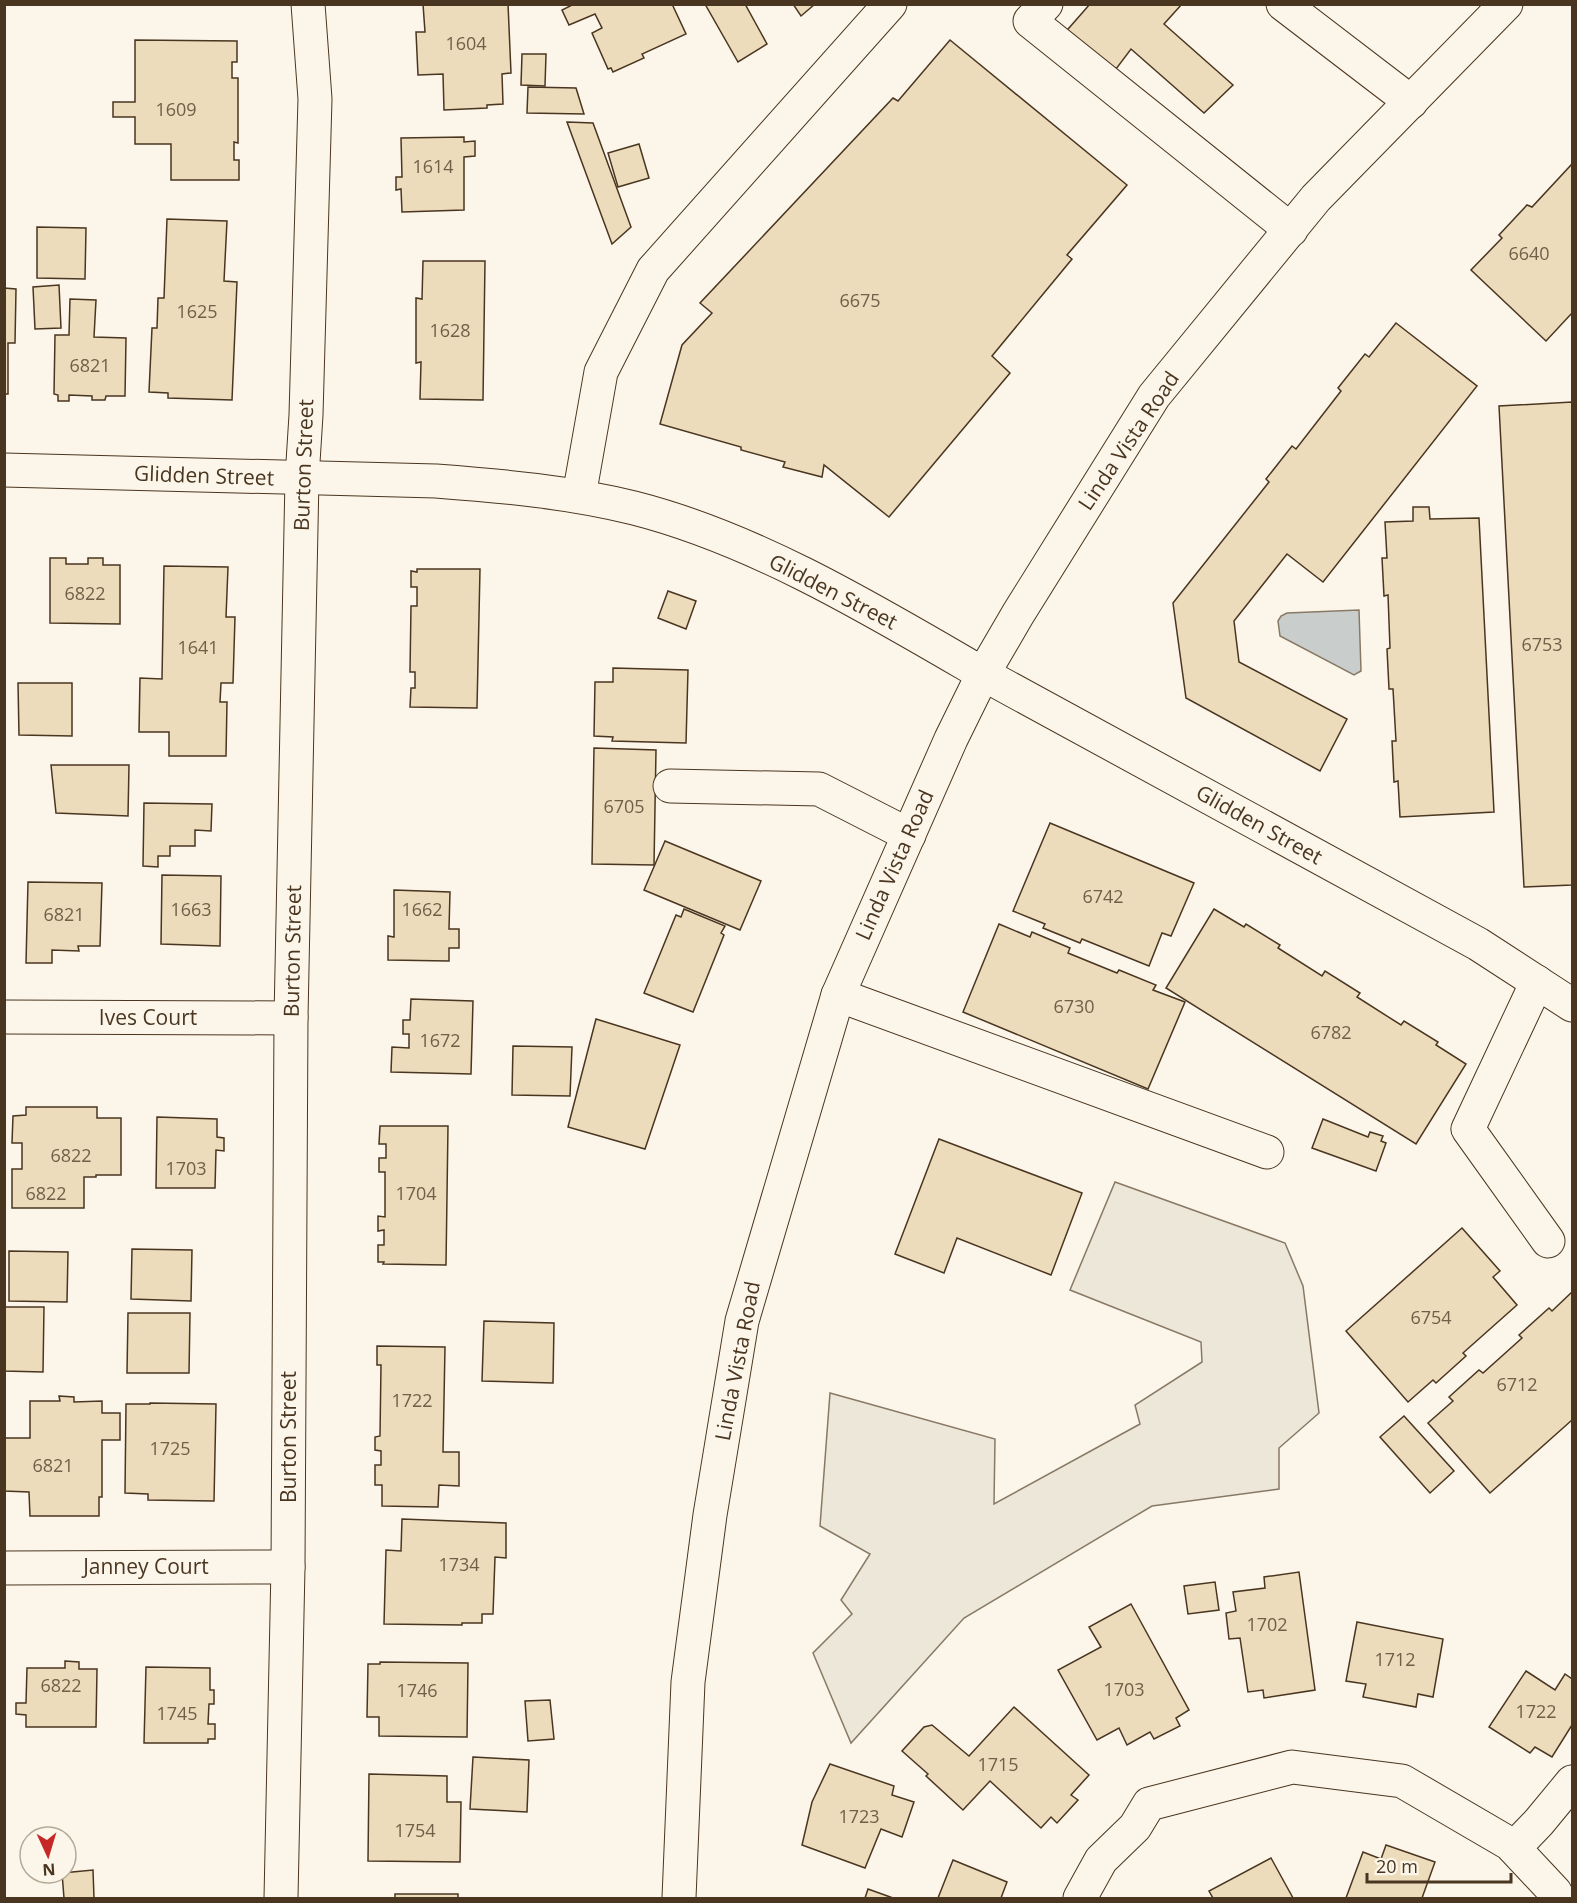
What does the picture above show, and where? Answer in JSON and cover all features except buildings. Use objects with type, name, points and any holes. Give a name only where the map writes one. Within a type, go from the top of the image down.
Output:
[{"type":"street","name":"Burton Street","points":[[281,1899],[288,1567],[291,1018],[302,478],[306,415],[315,99],[308,4]]},
{"type":"street","points":[[579,496],[601,372],[653,270],[890,4]]},
{"type":"street","points":[[1046,4],[1030,21],[1291,230]]},
{"type":"street","points":[[1283,4],[1411,102]]},
{"type":"street","name":"Linda Vista Road","points":[[679,1899],[687,1682],[710,1515],[742,1321],[838,995],[951,739],[983,674],[1154,396],[1316,198],[1506,4]]},
{"type":"street","name":"Glidden Street","points":[[4,470],[436,481],[505,486],[579,496],[636,509],[719,536],[809,577],[908,630],[983,674],[1478,944],[1572,1005]]},
{"type":"street","points":[[670,786],[819,789],[909,835]]},
{"type":"street","points":[[1537,982],[1468,1129],[1548,1241]]},
{"type":"street","points":[[838,995],[1267,1152]]},
{"type":"street","name":"Ives Court","points":[[4,1017],[291,1018]]},
{"type":"street","name":"Janney Court","points":[[4,1568],[288,1567]]},
{"type":"street","points":[[1080,1899],[1101,1860],[1135,1827],[1149,1804],[1292,1767],[1402,1781],[1514,1848],[1555,1892],[1558,1899]]},
{"type":"street","points":[[1514,1848],[1572,1782]]},
{"type":"shaded area","points":[[1359,610],[1361,671],[1354,675],[1280,636],[1278,621],[1287,613]]},
{"type":"shaded area","points":[[1115,1182],[1285,1243],[1303,1286],[1319,1413],[1279,1448],[1279,1489],[1152,1506],[964,1618],[851,1743],[813,1653],[852,1614],[841,1600],[870,1554],[820,1526],[830,1393],[995,1439],[994,1504],[1140,1424],[1135,1405],[1202,1362],[1201,1342],[1070,1290]]}]
